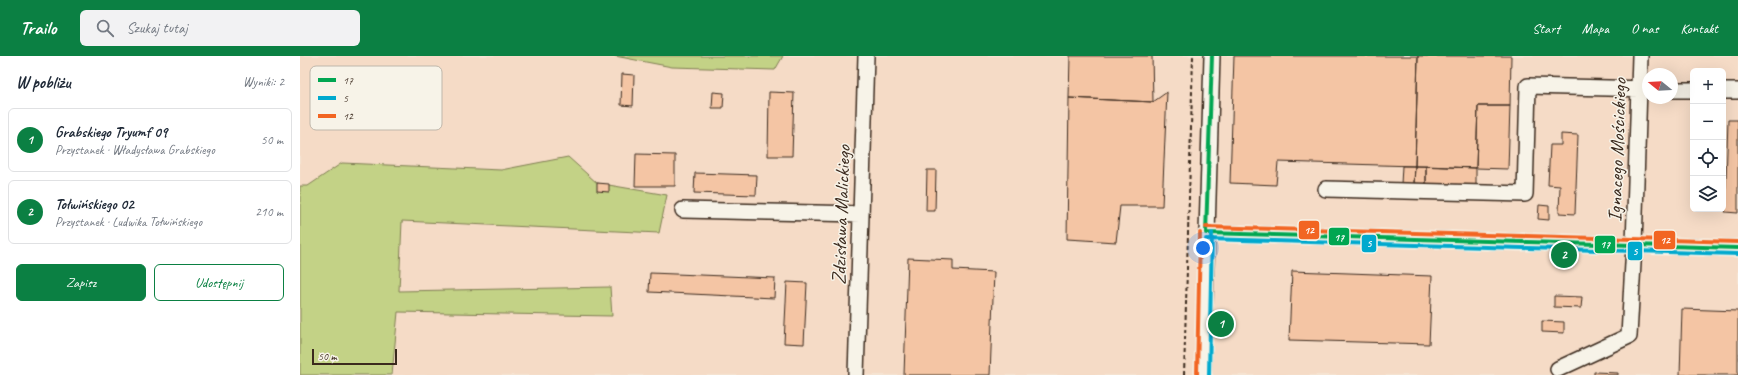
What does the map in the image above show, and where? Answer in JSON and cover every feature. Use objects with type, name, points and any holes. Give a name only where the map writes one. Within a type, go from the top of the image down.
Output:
[{"type":"street","name":"Zdzisława Malickiego","points":[[856,375],[866,56]]},
{"type":"street","points":[[1203,375],[1212,56]]},
{"type":"street","name":"Ignacego Mościckiego","points":[[1640,56],[1642,72]]},
{"type":"street","points":[[1326,189],[1525,194],[1528,86],[1642,89]]},
{"type":"street","points":[[1678,90],[1690,90]]},
{"type":"street","points":[[1726,91],[1738,91]]},
{"type":"street","name":"Ignacego Mościckiego","points":[[1558,369],[1629,336],[1643,104]]},
{"type":"street","points":[[683,210],[861,214]]},
{"type":"street","points":[[1206,233],[1738,248]]},
{"type":"path","points":[[1184,375],[1193,56]]},
{"type":"shaded area","points":[[300,56],[1738,56],[1738,375],[300,375]]},
{"type":"green space","points":[[615,56],[783,56],[775,70],[672,67]]},
{"type":"green space","points":[[568,157],[597,183],[667,195],[659,233],[402,221],[399,291],[610,287],[612,316],[398,312],[392,375],[300,375],[300,186],[308,186],[342,163],[501,170]]},
{"type":"building","points":[[1070,56],[1152,56],[1153,102],[1069,98]]},
{"type":"building","points":[[1234,56],[1418,56],[1415,166],[1278,162],[1276,185],[1230,183]]},
{"type":"building","points":[[1418,56],[1511,56],[1510,106],[1478,106],[1476,168],[1415,166]]},
{"type":"building","points":[[622,74],[634,75],[633,106],[621,105]]},
{"type":"building","points":[[713,92],[724,93],[723,108],[712,108]]},
{"type":"building","points":[[769,92],[794,93],[792,156],[768,156]]},
{"type":"building","points":[[1167,92],[1162,206],[1120,206],[1116,242],[1067,239],[1069,98],[1153,102]]},
{"type":"building","points":[[1478,106],[1510,106],[1508,169],[1476,168]]},
{"type":"building","points":[[1728,120],[1738,120],[1738,213],[1725,212]]},
{"type":"building","points":[[1561,134],[1578,135],[1575,214],[1559,213],[1560,186],[1548,185],[1550,145],[1561,145]]},
{"type":"building","points":[[636,154],[675,155],[675,186],[635,186]]},
{"type":"building","points":[[1402,166],[1415,166],[1414,184],[1401,184]]},
{"type":"building","points":[[1415,166],[1426,166],[1426,184],[1414,183]]},
{"type":"building","points":[[1426,166],[1476,168],[1476,185],[1426,184]]},
{"type":"building","points":[[927,170],[936,170],[935,211],[926,211]]},
{"type":"building","points":[[695,173],[757,175],[756,195],[694,193]]},
{"type":"building","points":[[597,183],[609,184],[609,192],[597,191]]},
{"type":"building","points":[[1539,205],[1549,206],[1549,220],[1538,219]]},
{"type":"building","points":[[908,258],[953,260],[953,270],[994,272],[990,375],[904,375]]},
{"type":"building","points":[[1292,271],[1432,276],[1429,344],[1289,340]]},
{"type":"building","points":[[650,273],[775,278],[774,298],[649,292]]},
{"type":"building","points":[[787,282],[807,283],[804,344],[784,343]]},
{"type":"building","points":[[1554,296],[1582,297],[1581,308],[1554,307]]},
{"type":"building","points":[[1682,309],[1738,311],[1738,375],[1680,375]]},
{"type":"building","points":[[1542,321],[1564,322],[1564,333],[1542,332]]},
{"type":"building","points":[[1594,372],[1618,373],[1618,375],[1594,375]]},
{"type":"transit line","name":"17","points":[[1206,233],[1212,56]]},
{"type":"transit line","name":"12","points":[[1206,227],[1738,242]]},
{"type":"transit line","name":"12","points":[[1197,375],[1200,233]]},
{"type":"transit line","name":"17","points":[[1206,233],[1738,248]]},
{"type":"transit line","name":"5","points":[[1209,375],[1212,233]]},
{"type":"transit line","name":"5","points":[[1206,239],[1738,254]]},
{"type":"place","name":"Tołwińskiego 02","points":[[1564,255]]},
{"type":"place","name":"Grabskiego Tryumf 09","points":[[1221,324]]}]
